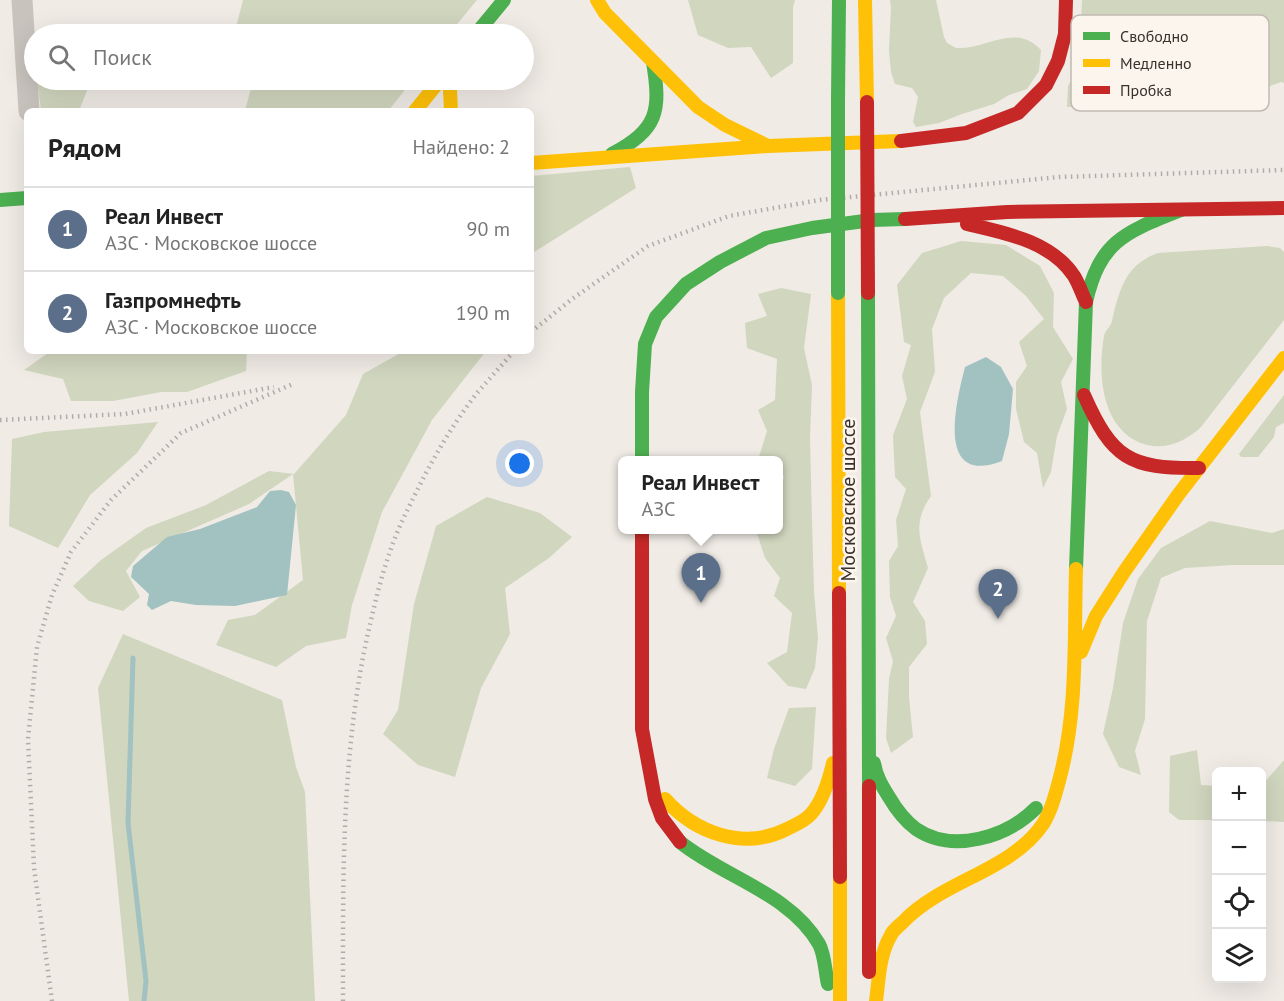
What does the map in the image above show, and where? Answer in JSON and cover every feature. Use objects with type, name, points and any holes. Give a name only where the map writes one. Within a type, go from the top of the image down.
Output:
[{"type":"main road","points":[[484,24],[504,0]]},
{"type":"main road","points":[[492,14],[518,0]]},
{"type":"main road","points":[[581,0],[605,13]]},
{"type":"main road","points":[[597,0],[605,13],[698,107],[725,125],[768,146]]},
{"type":"main road","name":"Московское шоссе","points":[[839,0],[840,1001]]},
{"type":"main road","name":"Московское шоссе","points":[[866,0],[870,1001]]},
{"type":"main road","points":[[534,163],[768,146],[913,141],[966,133],[1018,113],[1046,85],[1058,61],[1065,34],[1065,0]]},
{"type":"main road","points":[[607,157],[632,144],[647,132],[656,113],[658,90],[653,62]]},
{"type":"main road","points":[[417,108],[432,90]]},
{"type":"main road","points":[[450,90],[451,108]]},
{"type":"main road","points":[[0,200],[24,198]]},
{"type":"main road","points":[[1241,208],[1273,221]]},
{"type":"main road","points":[[642,456],[645,344],[656,317],[686,284],[720,262],[766,238],[812,228],[872,220],[942,218],[1007,212],[1284,208]]},
{"type":"main road","points":[[876,1001],[881,958],[891,934],[912,912],[934,897],[1016,852],[1030,840],[1044,822],[1052,805],[1068,751],[1073,705],[1077,511],[1086,302],[1093,274],[1111,245],[1132,229],[1181,210]]},
{"type":"main road","points":[[942,218],[1025,240],[1055,255],[1073,276],[1086,302]]},
{"type":"main road","points":[[1075,664],[1102,608],[1124,572],[1199,468],[1284,358]]},
{"type":"main road","points":[[1083,393],[1104,435],[1121,453],[1141,464],[1164,469],[1199,468]]},
{"type":"main road","points":[[642,534],[642,729],[655,799],[662,818],[676,839],[697,856],[789,909],[812,932],[820,946],[830,1001]]},
{"type":"main road","points":[[652,781],[672,809],[693,825],[717,835],[743,839],[769,836],[788,830],[811,815],[822,796],[832,768],[839,711]]},
{"type":"main road","points":[[868,715],[876,778],[897,813],[920,832],[949,841],[978,839],[1002,833],[1024,821],[1055,790]]},
{"type":"street","points":[[22,0],[24,32]]},
{"type":"street","points":[[28,90],[29,108]]},
{"type":"green space","points":[[243,0],[477,0],[457,24],[237,24]]},
{"type":"green space","points":[[688,0],[795,0],[793,63],[771,78],[751,47],[728,48],[698,35]]},
{"type":"green space","points":[[890,0],[936,0],[944,37],[947,43],[956,48],[967,48],[1011,38],[1021,38],[1031,42],[1041,50],[1039,71],[1027,89],[1009,95],[994,104],[939,123],[916,127],[913,122],[918,97],[912,88],[895,84],[891,72]]},
{"type":"green space","points":[[1082,0],[1284,0],[1284,83],[1269,86],[1269,15],[1081,15]]},
{"type":"green space","points":[[1071,80],[1071,107],[1067,107],[1068,86]]},
{"type":"green space","points":[[38,90],[87,90],[80,108],[41,108]]},
{"type":"green space","points":[[250,90],[405,90],[390,108],[246,108]]},
{"type":"green space","points":[[630,167],[636,188],[534,252],[534,176]]},
{"type":"green space","points":[[961,241],[1006,245],[1040,266],[1054,293],[1053,327],[1073,359],[1061,382],[1067,409],[1057,436],[1051,472],[1043,488],[1037,453],[1024,442],[1016,409],[1016,382],[1027,366],[1019,342],[1044,319],[1026,296],[1003,276],[971,273],[944,298],[932,329],[935,372],[920,412],[931,496],[921,515],[919,531],[928,568],[913,602],[925,621],[927,644],[909,667],[913,737],[891,753],[886,738],[889,679],[893,661],[886,638],[896,616],[890,597],[889,561],[898,546],[896,520],[906,489],[895,477],[893,435],[907,399],[902,376],[911,345],[904,342],[897,285],[922,253]]},
{"type":"green space","points":[[1267,246],[1280,248],[1284,252],[1284,320],[1196,432],[1177,443],[1162,446],[1147,445],[1132,439],[1120,429],[1112,416],[1106,401],[1101,368],[1105,334],[1111,323],[1121,289],[1131,271],[1147,258],[1158,253]]},
{"type":"green space","points":[[781,288],[811,294],[804,348],[812,385],[810,438],[814,592],[818,638],[815,668],[806,689],[788,686],[767,663],[787,652],[792,613],[774,596],[780,578],[765,558],[757,534],[783,534],[784,476],[783,456],[759,456],[767,431],[758,410],[775,400],[777,359],[747,348],[745,323],[767,316],[758,294]]},
{"type":"green space","points":[[47,354],[247,354],[246,371],[187,392],[161,392],[113,401],[71,401],[63,379],[24,370]]},
{"type":"green space","points":[[399,354],[484,354],[432,420],[382,512],[352,605],[346,638],[306,646],[276,667],[216,645],[228,620],[255,615],[303,580],[293,474],[249,504],[142,551],[126,571],[140,597],[123,611],[89,601],[73,586],[101,560],[146,528],[206,505],[269,471],[294,474],[346,415],[363,374]]},
{"type":"green space","points":[[1284,395],[1284,423],[1276,427],[1274,437],[1258,457],[1241,457],[1239,454]]},
{"type":"green space","points":[[158,422],[137,453],[90,495],[58,548],[9,526],[12,439],[44,432]]},
{"type":"green space","points":[[487,497],[540,513],[572,537],[549,558],[505,588],[510,634],[481,688],[455,777],[418,765],[383,734],[398,710],[414,604],[436,526]]},
{"type":"green space","points":[[1210,521],[1272,533],[1284,529],[1284,565],[1185,568],[1161,578],[1147,621],[1145,719],[1135,751],[1141,775],[1119,767],[1103,734],[1123,623],[1138,579],[1161,548]]},
{"type":"green space","points":[[123,634],[282,700],[296,767],[305,792],[315,1001],[129,1001],[98,688]]},
{"type":"green space","points":[[816,707],[812,769],[795,786],[767,778],[774,749],[789,708]]},
{"type":"green space","points":[[1197,750],[1201,785],[1212,786],[1212,820],[1179,820],[1169,812],[1170,756]]},
{"type":"green space","points":[[1284,760],[1284,822],[1266,821],[1266,780]]},
{"type":"water","points":[[986,357],[1001,367],[1013,389],[1009,434],[1002,461],[981,466],[967,462],[958,452],[955,419],[965,367]]},
{"type":"water","points":[[270,491],[289,492],[296,505],[287,595],[235,606],[196,605],[171,601],[152,610],[147,605],[149,594],[131,577],[133,566],[167,537],[200,529],[257,507]]},
{"type":"waterway","points":[[133,658],[128,823],[146,981],[144,1001]]},
{"type":"railway","points":[[534,330],[572,299],[648,246],[729,216],[820,200],[1059,177],[1284,170]]},
{"type":"railway","points":[[343,1001],[344,856],[349,759],[362,663],[378,590],[400,525],[439,450],[467,406],[511,354]]},
{"type":"railway","points":[[52,1001],[34,868],[28,739],[37,647],[52,595],[71,552],[111,500],[181,433],[295,383]]},
{"type":"railway","points":[[0,420],[125,414],[274,387]]},
{"type":"traffic: fast","points":[[484,24],[504,0]]},
{"type":"traffic: fast","points":[[838,99],[839,0]]},
{"type":"traffic: fast","points":[[612,154],[639,136],[653,117],[656,106],[653,62]]},
{"type":"traffic: fast","points":[[838,99],[838,293]]},
{"type":"traffic: fast","points":[[0,200],[24,198]]},
{"type":"traffic: fast","points":[[1076,569],[1086,302],[1092,281],[1108,251],[1118,241],[1130,232],[1181,210]]},
{"type":"traffic: fast","points":[[642,456],[645,344],[656,317],[686,284],[720,262],[766,238],[812,228],[872,220],[905,219]]},
{"type":"traffic: fast","points":[[868,293],[869,786]]},
{"type":"traffic: fast","points":[[874,763],[880,781],[897,810],[916,829],[931,836],[946,840],[979,839],[1010,827],[1036,808]]},
{"type":"traffic: fast","points":[[680,842],[791,911],[819,944],[824,958],[828,984]]},
{"type":"traffic: slow","points":[[597,0],[605,13],[698,107],[725,125],[766,145]]},
{"type":"traffic: slow","points":[[865,0],[867,102]]},
{"type":"traffic: slow","points":[[417,108],[432,90]]},
{"type":"traffic: slow","points":[[450,90],[451,108]]},
{"type":"traffic: slow","points":[[534,163],[768,146],[901,141]]},
{"type":"traffic: slow","points":[[838,293],[839,593]]},
{"type":"traffic: slow","points":[[1081,652],[1096,616],[1124,572],[1178,495],[1284,358]]},
{"type":"traffic: slow","points":[[876,1001],[882,959],[892,933],[919,908],[937,896],[1013,854],[1029,840],[1043,824],[1048,814],[1059,781],[1069,729],[1074,676],[1076,569]]},
{"type":"traffic: slow","points":[[665,799],[691,821],[721,835],[737,838],[771,835],[797,824],[811,814],[822,797],[833,763]]},
{"type":"traffic: slow","points":[[840,877],[840,1001]]},
{"type":"traffic: jam","points":[[901,141],[966,133],[1018,113],[1046,85],[1058,61],[1065,34],[1066,0]]},
{"type":"traffic: jam","points":[[867,102],[868,293]]},
{"type":"traffic: jam","points":[[905,219],[1007,212],[1284,208]]},
{"type":"traffic: jam","points":[[967,224],[1026,240],[1053,254],[1074,276],[1086,302]]},
{"type":"traffic: jam","points":[[1084,395],[1104,433],[1114,446],[1126,455],[1139,462],[1155,466],[1199,468]]},
{"type":"traffic: jam","points":[[642,534],[642,729],[655,799],[662,818],[680,842]]},
{"type":"traffic: jam","points":[[839,593],[840,877]]},
{"type":"traffic: jam","points":[[869,786],[869,972]]},
{"type":"place","name":"Реал Инвест","points":[[701,603]]},
{"type":"place","name":"Газпромнефть","points":[[998,619]]}]
